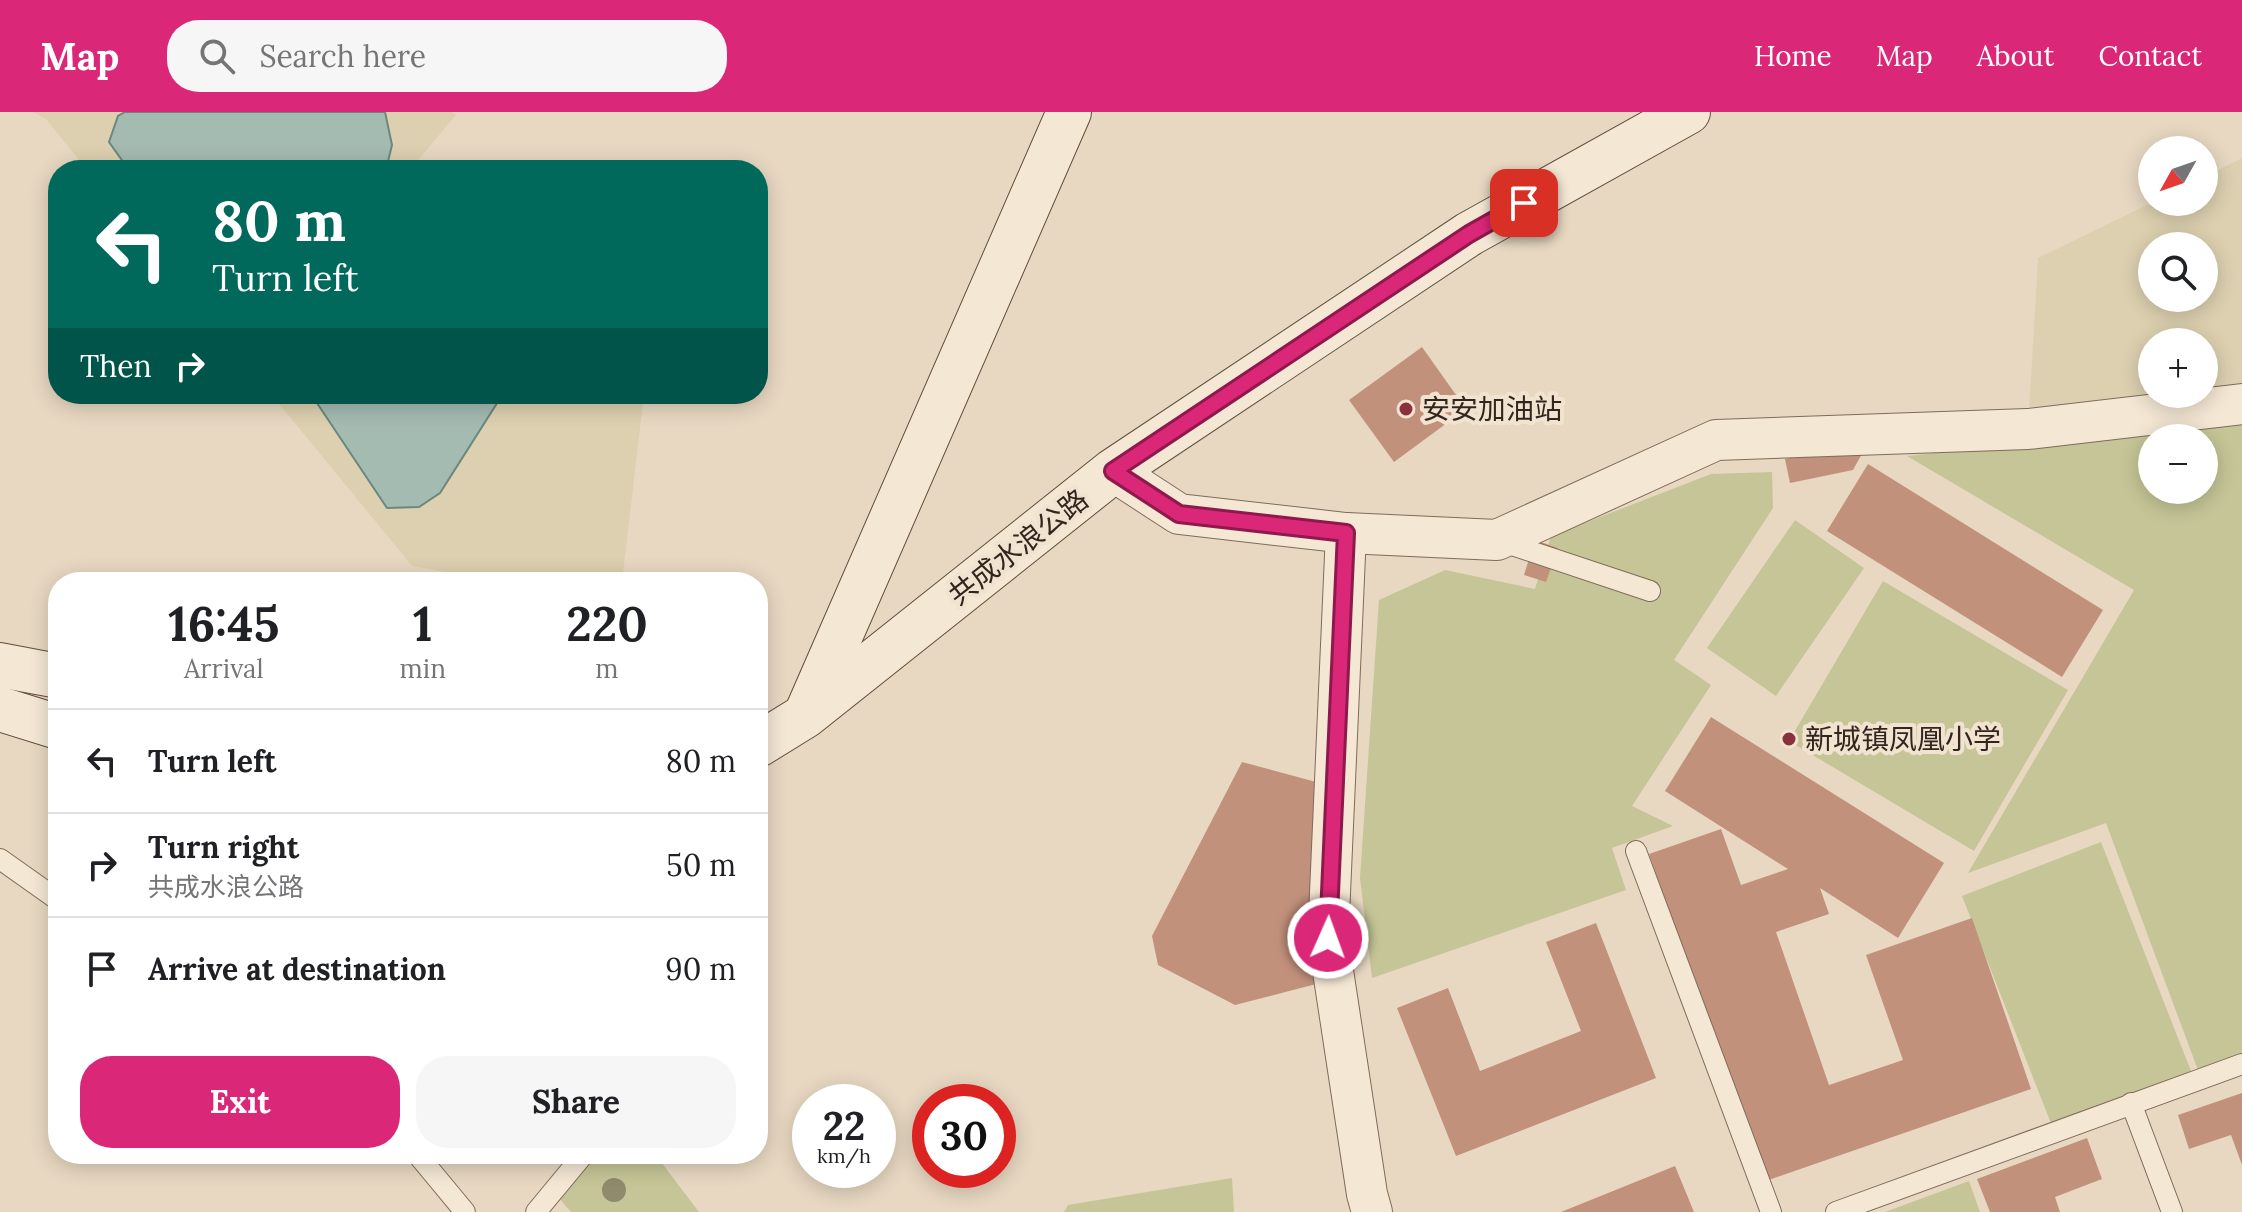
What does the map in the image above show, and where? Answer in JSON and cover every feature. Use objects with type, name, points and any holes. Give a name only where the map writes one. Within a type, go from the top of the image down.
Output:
[{"type":"main road","points":[[768,725],[805,716],[1069,112]]},
{"type":"main road","name":"共成水浪公路","points":[[768,739],[805,716],[1113,471],[1469,234],[1688,112]]},
{"type":"main road","points":[[0,665],[48,674]]},
{"type":"main road","points":[[0,709],[48,724]]},
{"type":"street","points":[[1113,471],[1179,514],[1346,533],[1497,540],[1716,440],[2028,429],[2242,404]]},
{"type":"street","points":[[1346,533],[1328,938],[1372,1212]]},
{"type":"lane","points":[[1497,540],[1650,591]]},
{"type":"lane","points":[[1636,851],[1771,1212]]},
{"type":"lane","points":[[0,859],[48,893]]},
{"type":"lane","points":[[1836,1212],[2242,1064]]},
{"type":"lane","points":[[2131,1103],[2172,1212]]},
{"type":"lane","points":[[425,1164],[465,1212]]},
{"type":"lane","points":[[536,1212],[576,1164]]},
{"type":"shaded area","points":[[33,112],[452,112],[456,115],[418,160],[79,160],[46,119]]},
{"type":"shaded area","points":[[125,112],[385,112],[392,145],[388,160],[122,160],[109,142],[118,116]]},
{"type":"shaded area","points":[[2242,158],[2242,404],[2218,407],[2218,328],[2138,328],[2138,408],[2208,408],[2028,429],[2038,258],[2138,209],[2138,216],[2218,216],[2218,170]]},
{"type":"shaded area","points":[[279,404],[643,404],[623,572],[445,572],[412,566]]},
{"type":"shaded area","points":[[318,404],[496,404],[440,493],[419,507],[387,508]]},
{"type":"green space","points":[[2242,420],[2242,1075],[2205,1089],[2106,823],[1968,873],[2134,590],[1907,456],[2138,431],[2138,504],[2218,504],[2218,424],[2205,424]]},
{"type":"green space","points":[[1772,472],[1773,508],[1674,660],[1711,685],[1632,806],[1673,826],[1612,848],[1626,890],[1372,978],[1360,878],[1379,600],[1445,570],[1535,589],[1551,536],[1711,474]]},
{"type":"green space","points":[[1795,520],[1864,568],[1776,696],[1707,648]]},
{"type":"green space","points":[[1883,581],[2068,690],[1974,851],[1789,741]]},
{"type":"green space","points":[[2101,842],[2191,1071],[2052,1126],[1962,896]]},
{"type":"green space","points":[[576,1164],[663,1164],[699,1212],[571,1212],[553,1191]]},
{"type":"green space","points":[[1232,1178],[1234,1212],[1064,1212],[1068,1205]]},
{"type":"green space","points":[[1969,1181],[1980,1212],[1885,1212]]},
{"type":"building","points":[[1422,347],[1466,409],[1394,462],[1349,400]]},
{"type":"building","points":[[1868,443],[1853,470],[1790,483],[1785,459]]},
{"type":"building","points":[[1868,464],[2103,610],[2062,677],[1827,531]]},
{"type":"building","points":[[1535,540],[1558,548],[1546,582],[1524,575]]},
{"type":"building","points":[[1711,717],[1944,863],[1898,938],[1820,888],[1829,914],[1776,932],[1829,1085],[1903,1060],[1866,955],[1972,918],[2031,1089],[1763,1182],[1649,854],[1721,829],[1741,885],[1788,869],[1665,791]]},
{"type":"building","points":[[1242,762],[1316,782],[1320,983],[1235,1005],[1158,965],[1152,936]]},
{"type":"building","points":[[1596,923],[1656,1078],[1456,1156],[1397,1008],[1448,988],[1480,1071],[1581,1031],[1546,942]]},
{"type":"building","points":[[2242,1093],[2242,1165],[2231,1135],[2189,1149],[2178,1115]]},
{"type":"building","points":[[2087,1138],[2102,1179],[2055,1197],[2060,1212],[1990,1212],[1977,1179]]},
{"type":"building","points":[[1675,1166],[1694,1212],[1561,1212]]},
{"type":"place","name":"安安加油站","points":[[1406,409]]},
{"type":"place","name":"新城镇凤凰小学","points":[[1789,739]]},
{"type":"route","points":[[1328,938],[1346,533],[1179,514],[1113,471],[1469,234],[1524,203]]}]
